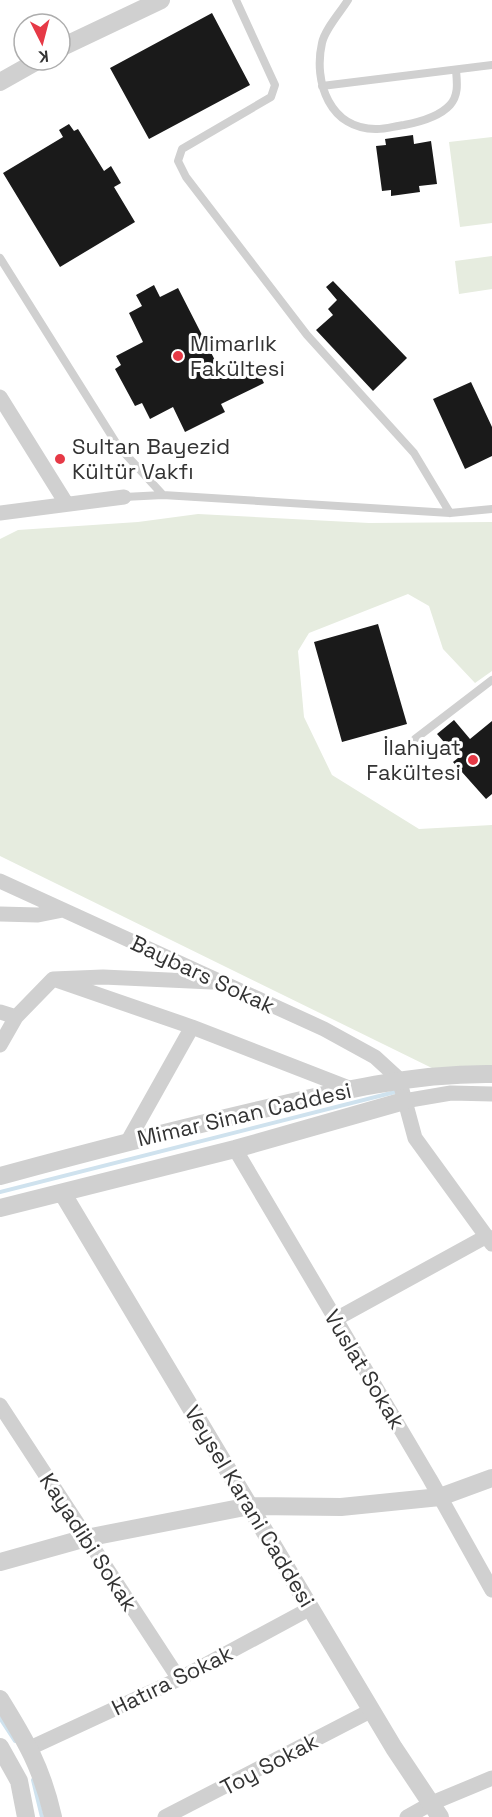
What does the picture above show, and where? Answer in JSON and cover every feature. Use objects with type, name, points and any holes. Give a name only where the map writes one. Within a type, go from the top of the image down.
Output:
[{"type":"street","points":[[72,42],[161,0]]},
{"type":"street","points":[[0,82],[18,72]]},
{"type":"street","points":[[0,397],[66,503]]},
{"type":"street","points":[[0,513],[124,497]]},
{"type":"street","name":"Baybars Sokak","points":[[0,881],[324,1029],[375,1057],[399,1079]]},
{"type":"street","points":[[0,914],[38,915],[63,910]]},
{"type":"street","points":[[0,1045],[16,1017],[53,979],[103,977],[221,982]]},
{"type":"street","points":[[53,979],[192,1027],[349,1088]]},
{"type":"street","points":[[0,1012],[16,1017]]},
{"type":"street","points":[[128,1141],[192,1027]]},
{"type":"street","name":"Mimar Sinan Caddesi","points":[[0,1176],[128,1141],[349,1088],[399,1079],[460,1073],[492,1074]]},
{"type":"street","points":[[336,1319],[489,1240],[415,1138],[399,1079]]},
{"type":"street","points":[[404,1101],[451,1093],[492,1094]]},
{"type":"street","name":"Mimar Sinan Caddesi","points":[[0,1208],[235,1149],[404,1101]]},
{"type":"street","name":"Vuslat Sokak","points":[[235,1149],[440,1497],[492,1590]]},
{"type":"street","name":"Veysel Karani Caddesi","points":[[63,1194],[372,1710],[436,1810]]},
{"type":"street","name":"Kayadibi Sokak","points":[[0,1405],[179,1679]]},
{"type":"street","points":[[0,1562],[86,1538],[250,1506],[341,1507],[440,1497],[492,1478]]},
{"type":"street","name":"Hatıra Sokak","points":[[30,1748],[179,1679],[311,1608]]},
{"type":"street","points":[[0,1699],[30,1748],[45,1781],[53,1817]]},
{"type":"street","name":"Toy Sokak","points":[[165,1817],[196,1810],[372,1710]]},
{"type":"street","points":[[0,1747],[19,1781],[26,1817]]},
{"type":"street","points":[[407,1817],[436,1810],[492,1778]]},
{"type":"lane","points":[[236,0],[275,85],[271,97],[182,149],[178,162],[186,177],[307,335],[414,453],[450,513]]},
{"type":"lane","points":[[348,0],[322,41],[318,74],[328,104],[352,123],[375,129],[415,123],[438,114],[451,104],[457,91],[456,70]]},
{"type":"lane","points":[[322,86],[492,66]]},
{"type":"lane","points":[[0,258],[118,446],[163,495]]},
{"type":"lane","points":[[124,497],[163,495],[450,513],[492,509]]},
{"type":"lane","points":[[415,739],[492,680]]},
{"type":"shaded area","points":[[492,137],[492,223],[460,227],[449,142]]},
{"type":"shaded area","points":[[492,256],[492,289],[459,294],[455,261]]},
{"type":"shaded area","points":[[198,514],[369,523],[492,522],[492,671],[475,683],[443,649],[429,606],[408,594],[309,633],[298,651],[304,717],[332,775],[419,829],[492,825],[492,1065],[438,1071],[0,856],[0,539],[18,530],[138,522]]},
{"type":"building","points":[[212,13],[250,85],[149,139],[110,68]]},
{"type":"building","points":[[69,124],[74,131],[78,129],[104,171],[111,166],[121,183],[114,187],[135,222],[60,267],[3,173],[63,137],[59,130]]},
{"type":"building","points":[[413,135],[414,144],[431,141],[437,184],[419,186],[420,192],[391,196],[391,190],[382,191],[376,146],[386,145],[385,139]]},
{"type":"building","points":[[333,281],[407,358],[373,391],[316,330],[333,315],[328,309],[337,300],[326,287]]},
{"type":"building","points":[[154,285],[160,297],[178,288],[223,376],[253,361],[264,383],[221,404],[225,412],[185,432],[173,407],[150,419],[142,403],[135,406],[115,369],[121,365],[116,356],[143,342],[129,313],[142,306],[136,295]]},
{"type":"building","points":[[471,382],[492,427],[492,456],[465,469],[433,399]]},
{"type":"building","points":[[378,624],[407,724],[342,742],[314,642]]},
{"type":"building","name":"İlahiyat Fakültesi","points":[[454,720],[470,739],[492,721],[492,794],[486,799],[453,762],[458,758],[437,734]]},
{"type":"waterway","points":[[0,1192],[399,1091]]},
{"type":"waterway","points":[[0,1718],[15,1741]]},
{"type":"waterway","points":[[33,1780],[42,1817]]},
{"type":"place","name":"Mimarlık Fakültesi","points":[[178,356]]},
{"type":"place","name":"Sultan Bayezid Kültür Vakfı","points":[[60,459]]},
{"type":"place","name":"İlahiyat Fakültesi","points":[[473,760]]}]
